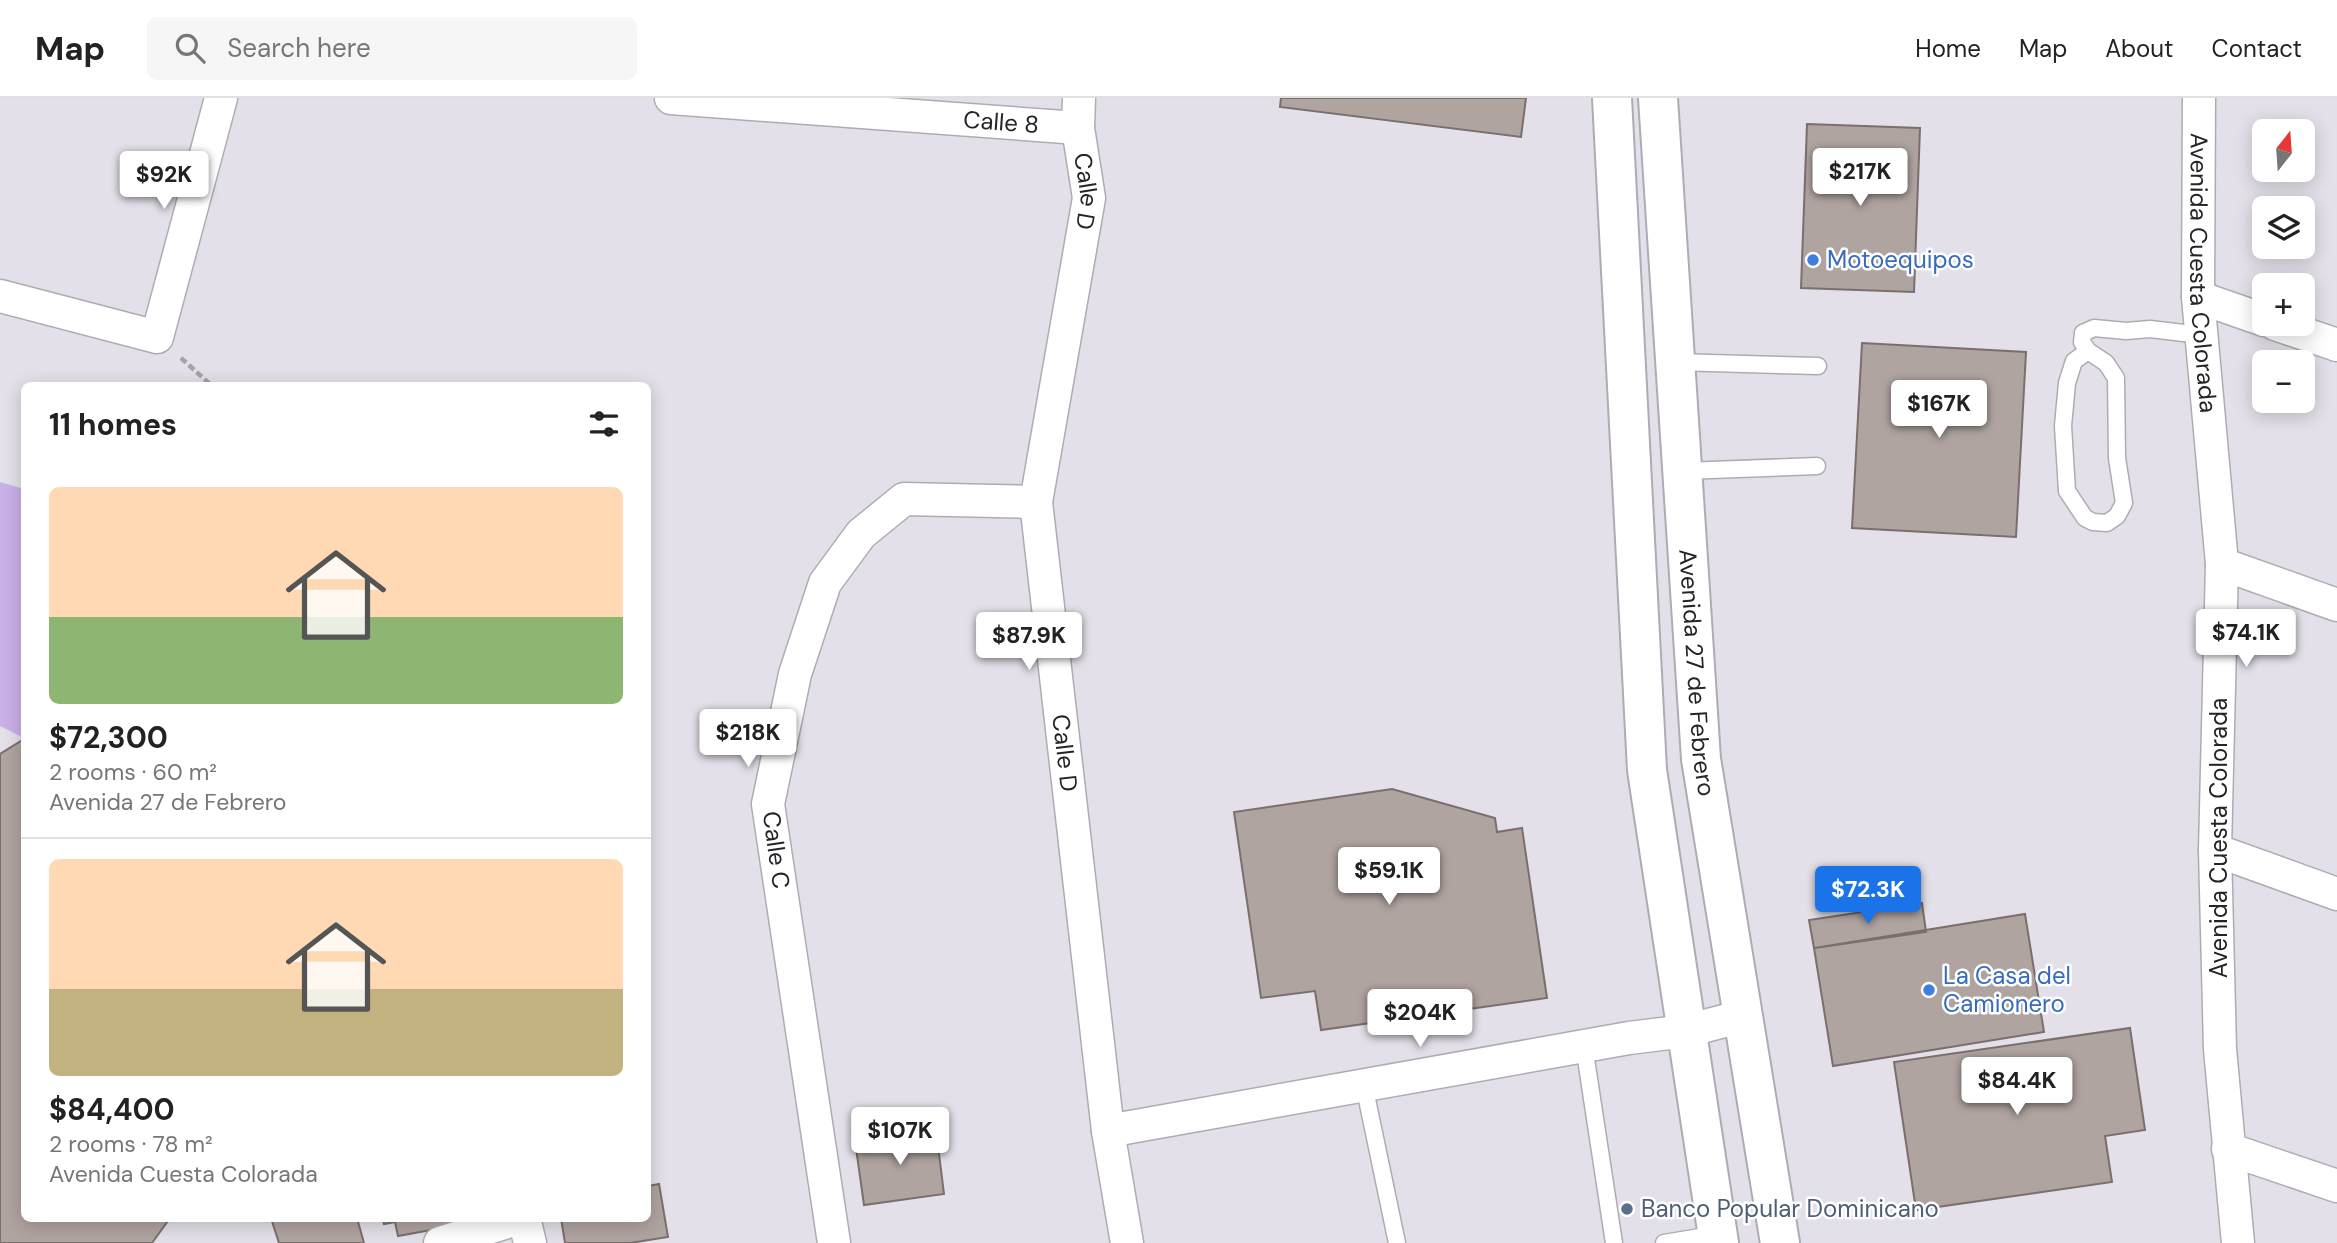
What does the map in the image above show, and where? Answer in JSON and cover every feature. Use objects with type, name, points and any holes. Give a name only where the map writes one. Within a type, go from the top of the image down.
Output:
[{"type":"main road","points":[[1612,98],[1647,770],[1718,1239]]},
{"type":"main road","name":"Avenida 27 de Febrero","points":[[1658,98],[1701,760],[1780,1243]]},
{"type":"street","points":[[0,296],[157,337],[221,98]]},
{"type":"street","name":"Calle 8","points":[[671,98],[1078,113]]},
{"type":"street","name":"Avenida Cuesta Colorada","points":[[2199,98],[2198,297],[2222,564],[2215,850],[2220,1049],[2238,1243]]},
{"type":"street","name":"Calle D","points":[[1078,113],[1089,198],[1036,502],[1108,1131],[1127,1243]]},
{"type":"street","points":[[2198,297],[2252,316]]},
{"type":"street","points":[[2310,336],[2337,345]]},
{"type":"street","name":"Calle C","points":[[834,1243],[768,804],[794,674],[825,583],[861,534],[904,499],[1036,502]]},
{"type":"street","points":[[2222,564],[2337,605]]},
{"type":"street","points":[[2215,850],[2337,894]]},
{"type":"street","points":[[1108,1131],[1629,1038],[1686,1031],[1743,1016]]},
{"type":"street","points":[[2228,1149],[2337,1186]]},
{"type":"street","points":[[440,1243],[509,1222]]},
{"type":"street","points":[[523,1222],[530,1243]]},
{"type":"lane","points":[[2088,351],[2074,361],[2067,383],[2063,426],[2067,491],[2085,518],[2093,522],[2107,523],[2117,516],[2124,503],[2117,458],[2116,378],[2106,363],[2088,351],[2082,342],[2083,333],[2094,328],[2126,331],[2150,329],[2201,335]]},
{"type":"lane","points":[[1675,362],[1818,366]]},
{"type":"lane","points":[[1683,471],[1817,466]]},
{"type":"lane","points":[[1584,1046],[1614,1243]]},
{"type":"lane","points":[[1364,1085],[1397,1243]]},
{"type":"lane","points":[[1664,1243],[1718,1239]]},
{"type":"shaded area","points":[[0,482],[21,488],[21,736],[0,726]]},
{"type":"building","points":[[1281,98],[1526,98],[1521,137],[1280,107]]},
{"type":"building","points":[[1807,124],[1920,128],[1914,292],[1801,288]]},
{"type":"building","points":[[1862,343],[2026,352],[2016,537],[1852,528]]},
{"type":"building","points":[[21,741],[21,1222],[167,1222],[152,1243],[0,1243],[0,754]]},
{"type":"building","points":[[1392,789],[1495,818],[1497,832],[1522,828],[1547,998],[1321,1030],[1315,991],[1261,998],[1234,812]]},
{"type":"building","points":[[1922,903],[1926,932],[1814,948],[1809,920]]},
{"type":"building","name":"La Casa del Camionero","points":[[2025,914],[2044,1032],[1833,1066],[1814,948]]},
{"type":"building","points":[[2130,1028],[2145,1130],[2105,1136],[2112,1182],[1916,1210],[1894,1062]]},
{"type":"building","points":[[936,1130],[944,1194],[864,1205],[855,1141]]},
{"type":"building","points":[[659,1184],[668,1237],[630,1243],[565,1243],[562,1222],[651,1222],[651,1185]]},
{"type":"building","points":[[272,1222],[358,1222],[364,1243],[279,1243]]},
{"type":"building","points":[[395,1222],[475,1222],[398,1236]]},
{"type":"place","name":"Motoequipos","points":[[1813,260]]},
{"type":"place","name":"La Casa del Camionero","points":[[1929,990]]},
{"type":"place","name":"Banco Popular Dominicano","points":[[1627,1209]]}]
